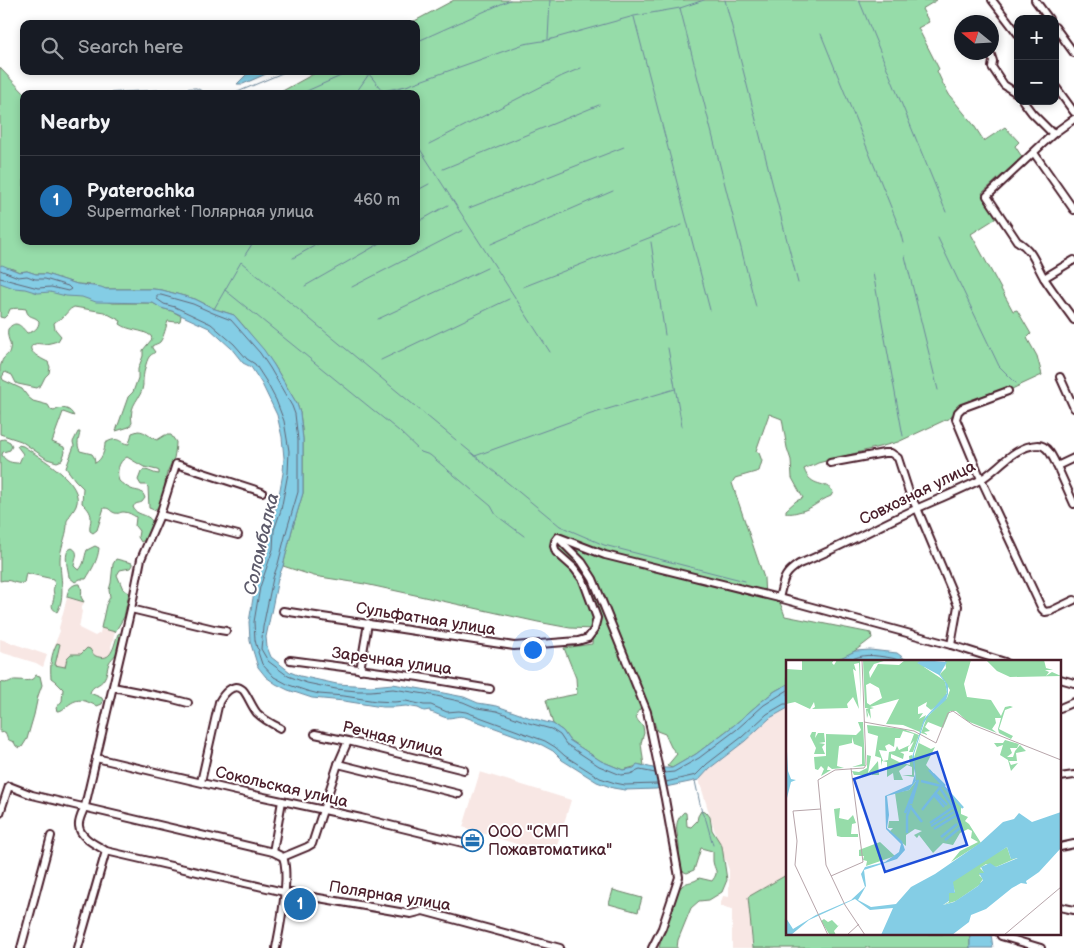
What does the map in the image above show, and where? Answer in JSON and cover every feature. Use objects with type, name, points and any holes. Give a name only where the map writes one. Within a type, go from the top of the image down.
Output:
[{"type":"street","points":[[992,0],[1014,29]]},
{"type":"street","points":[[1035,0],[1046,15]]},
{"type":"street","points":[[1059,32],[1074,52]]},
{"type":"street","points":[[993,60],[992,67],[1004,85],[1014,91]]},
{"type":"street","points":[[1059,91],[1074,112]]},
{"type":"street","points":[[1026,105],[1053,134]]},
{"type":"street","points":[[1074,119],[1053,134],[987,196],[1017,241],[1024,245],[1033,255],[1044,278],[1074,320]]},
{"type":"street","points":[[1034,153],[1074,210]]},
{"type":"street","points":[[1044,278],[1074,260]]},
{"type":"street","points":[[1060,377],[1074,408]]},
{"type":"street","points":[[1008,392],[962,408],[956,419],[981,479],[1042,609],[1045,612],[1051,611],[1074,600]]},
{"type":"street","name":"Совхозная улица","points":[[779,598],[784,580],[790,569],[981,479],[1013,454],[1026,447],[1040,445],[1045,447],[1057,466],[1074,504]]},
{"type":"street","points":[[830,462],[884,453],[891,453],[898,458],[910,495],[958,606],[951,645]]},
{"type":"street","points":[[1057,466],[1074,458]]},
{"type":"street","points":[[84,806],[131,609],[140,559],[160,515],[176,464],[262,492]]},
{"type":"street","points":[[160,515],[238,535]]},
{"type":"street","points":[[558,537],[605,555],[779,598],[999,660]]},
{"type":"street","points":[[558,537],[582,562],[593,579],[648,712],[679,877],[662,928],[652,948]]},
{"type":"street","name":"Сульфатная улица","points":[[283,611],[514,646],[578,641],[588,638],[594,630],[597,618],[583,580],[574,568],[556,552],[554,546],[558,537]]},
{"type":"street","points":[[131,609],[214,629],[226,630]]},
{"type":"street","points":[[360,670],[368,623]]},
{"type":"street","name":"Заречная улица","points":[[290,660],[419,677],[490,689]]},
{"type":"street","points":[[113,687],[188,703]]},
{"type":"street","points":[[201,782],[219,702],[224,693],[232,688],[243,690],[258,714],[268,723],[280,728]]},
{"type":"street","points":[[1062,707],[1074,702]]},
{"type":"street","name":"Речная улица","points":[[315,734],[348,740],[464,770]]},
{"type":"street","points":[[283,858],[312,844],[338,764],[348,740]]},
{"type":"street","name":"Сокольская улица","points":[[96,758],[463,843]]},
{"type":"street","points":[[338,764],[459,794]]},
{"type":"street","points":[[0,813],[9,786],[32,794],[273,852],[283,858],[285,863],[284,892],[276,948]]},
{"type":"street","points":[[273,852],[282,801]]},
{"type":"street","name":"Полярная улица","points":[[84,806],[78,825],[85,838],[106,850],[284,892],[412,914],[423,911],[560,948]]},
{"type":"street","points":[[21,948],[51,836]]},
{"type":"street","points":[[78,948],[106,850]]},
{"type":"street","points":[[1001,936],[1041,948]]},
{"type":"shaded area","points":[[67,598],[84,602],[79,628],[95,636],[100,633],[101,628],[115,632],[105,678],[50,666]]},
{"type":"shaded area","points":[[0,639],[47,655],[43,667],[0,652]]},
{"type":"shaded area","points":[[786,709],[786,875],[748,897],[752,948],[732,948],[732,909],[720,906],[723,896],[729,897],[729,870],[699,780],[710,768],[745,741],[770,718]]},
{"type":"shaded area","points":[[480,772],[571,800],[554,856],[463,827]]},
{"type":"green space","points":[[454,0],[937,0],[922,9],[929,22],[918,28],[939,69],[937,71],[943,84],[984,141],[1005,127],[1019,142],[1015,146],[1022,157],[982,193],[998,217],[971,234],[1013,311],[1017,310],[1031,334],[1027,338],[1037,356],[1042,375],[898,442],[818,463],[804,469],[810,479],[830,488],[833,492],[831,496],[812,507],[792,513],[786,513],[786,510],[796,501],[803,498],[792,478],[791,460],[782,419],[769,414],[756,451],[759,453],[762,461],[759,471],[735,478],[732,483],[764,578],[765,598],[779,600],[785,616],[871,633],[872,638],[852,653],[837,660],[786,660],[786,685],[775,691],[696,754],[672,768],[667,766],[677,754],[671,747],[665,734],[657,731],[650,709],[643,706],[636,716],[643,726],[644,733],[641,743],[644,766],[641,765],[623,770],[601,761],[569,740],[563,731],[553,724],[546,700],[577,694],[576,678],[564,648],[592,644],[593,629],[570,628],[538,622],[365,584],[314,576],[283,566],[303,493],[303,439],[300,413],[297,404],[274,365],[234,315],[215,309],[195,299],[162,290],[106,289],[92,285],[77,284],[46,274],[36,274],[27,271],[19,272],[0,266],[0,68],[21,90],[20,245],[420,245],[420,90],[284,90],[312,75],[420,75],[420,20],[416,20]]},
{"type":"green space","points":[[0,275],[113,303],[153,303],[181,316],[180,321],[168,321],[161,340],[152,346],[155,352],[149,356],[142,390],[133,406],[132,423],[129,427],[116,431],[128,397],[133,392],[138,378],[138,369],[143,356],[143,350],[152,339],[151,336],[120,324],[121,321],[104,312],[74,307],[54,323],[55,329],[61,336],[58,341],[32,346],[32,351],[38,357],[48,362],[50,367],[49,373],[41,385],[37,388],[18,384],[12,375],[5,372],[2,377],[3,380],[22,389],[33,401],[48,405],[54,411],[63,408],[72,413],[74,416],[63,412],[52,442],[64,447],[65,452],[62,460],[57,462],[47,459],[21,441],[0,434],[0,367],[10,349],[8,329],[16,324],[27,333],[37,328],[39,321],[30,316],[26,309],[22,308],[10,309],[4,318],[0,317]]},
{"type":"green space","points":[[138,431],[157,440],[165,435],[171,435],[176,442],[174,458],[168,470],[162,500],[158,508],[154,510],[149,508],[148,487],[141,485],[138,480],[141,472],[144,470],[159,474],[159,471],[144,467],[127,457],[122,461],[119,468],[119,481],[144,495],[145,498],[142,502],[133,507],[134,510],[150,518],[152,521],[149,533],[141,542],[138,537],[139,531],[135,526],[136,517],[127,512],[115,513],[108,508],[104,508],[97,530],[93,533],[90,531],[90,513],[82,503],[83,488],[66,468],[74,446],[73,442],[78,432],[80,432],[78,444],[80,451],[92,454],[95,463],[100,460],[103,454],[105,443],[116,440],[129,444],[132,433]]},
{"type":"green space","points":[[4,439],[10,442],[12,446],[10,450],[3,452],[2,455],[7,461],[19,463],[23,454],[17,446],[23,446],[68,480],[74,488],[77,497],[76,506],[67,521],[61,551],[62,593],[57,612],[52,607],[55,584],[53,579],[26,573],[24,583],[7,580],[0,581],[0,440]]},
{"type":"green space","points":[[95,546],[99,548],[97,556],[86,579],[80,579],[75,582],[69,577],[66,560],[68,550],[72,548],[76,552],[74,566],[79,570],[87,550]]},
{"type":"green space","points":[[116,559],[132,563],[132,565],[130,568],[120,570],[117,575],[123,589],[129,593],[124,617],[115,632],[101,628],[106,605],[110,597],[109,590],[113,564]]},
{"type":"green space","points":[[77,584],[81,586],[81,597],[84,602],[67,597],[70,589]]},
{"type":"green space","points":[[120,633],[122,634],[118,649],[110,662],[105,677],[92,688],[90,693],[102,698],[102,704],[97,706],[79,700],[57,711],[56,708],[62,701],[63,689],[51,678],[51,669],[52,656],[57,643],[60,644],[55,665],[65,667],[67,658],[71,654],[81,654],[87,648],[96,656],[104,658],[110,654]]},
{"type":"green space","points":[[36,675],[40,676],[42,685],[27,739],[22,747],[19,748],[8,739],[5,732],[0,733],[0,682],[25,681],[34,678]]},
{"type":"green space","points":[[701,811],[707,813],[710,817],[712,830],[722,846],[727,880],[722,892],[709,900],[699,901],[691,908],[678,940],[677,948],[659,948],[668,915],[678,891],[684,884],[699,878],[712,881],[716,875],[713,852],[701,848],[694,870],[687,873],[680,868],[678,820],[684,812],[686,813],[687,826],[691,827],[697,821]]},
{"type":"green space","points":[[786,875],[786,936],[970,936],[970,948],[753,948],[748,897]]},
{"type":"green space","points":[[613,890],[642,898],[638,912],[609,904]]},
{"type":"water","points":[[246,75],[264,75],[243,84],[237,84]]},
{"type":"water","name":"Соломбалка","points":[[2,265],[19,272],[27,271],[36,274],[46,274],[77,284],[106,289],[162,290],[195,299],[215,309],[234,315],[264,350],[297,404],[303,439],[303,493],[278,579],[266,637],[271,657],[290,672],[337,684],[371,686],[393,684],[464,697],[478,703],[497,706],[553,724],[563,731],[569,740],[601,761],[623,770],[634,768],[637,764],[653,768],[672,768],[696,754],[775,691],[786,685],[786,709],[770,718],[745,741],[710,768],[699,780],[656,789],[625,790],[597,782],[542,745],[465,717],[447,718],[430,712],[430,710],[424,711],[406,706],[382,707],[312,698],[276,684],[266,677],[258,667],[250,641],[249,622],[255,586],[268,548],[269,529],[279,495],[284,458],[277,415],[262,384],[251,367],[243,363],[231,348],[209,328],[153,303],[96,302],[82,297],[50,292],[38,293],[14,288],[0,283],[0,266]]},
{"type":"water","points":[[870,650],[897,653],[906,660],[836,660],[855,651]]},
{"type":"water","points":[[970,936],[991,936],[993,948],[970,948]]},
{"type":"waterway","points":[[420,40],[510,0]]},
{"type":"waterway","points":[[548,39],[550,0]]},
{"type":"waterway","points":[[388,90],[406,86],[524,44],[548,40],[634,16],[680,8],[704,0]]},
{"type":"waterway","points":[[725,0],[798,283]]},
{"type":"waterway","points":[[859,0],[946,212]]},
{"type":"waterway","points":[[680,8],[756,307]]},
{"type":"waterway","points":[[634,17],[710,310]]},
{"type":"waterway","points":[[821,34],[899,227],[903,243]]},
{"type":"waterway","points":[[429,144],[581,68]]},
{"type":"waterway","points":[[242,90],[278,75]]},
{"type":"waterway","points":[[309,90],[343,75]]},
{"type":"waterway","points":[[358,90],[368,75]]},
{"type":"waterway","points":[[370,75],[382,90]]},
{"type":"waterway","points":[[159,90],[196,88],[200,90]]},
{"type":"waterway","points":[[443,169],[599,105]]},
{"type":"waterway","points":[[469,208],[624,147]]},
{"type":"waterway","points":[[420,149],[550,352]]},
{"type":"waterway","points":[[420,189],[429,184]]},
{"type":"waterway","points":[[491,244],[613,191]]},
{"type":"waterway","points":[[420,221],[448,205]]},
{"type":"waterway","points":[[523,287],[682,225]]},
{"type":"waterway","points":[[352,287],[463,230]]},
{"type":"waterway","points":[[938,238],[999,366],[1016,383]]},
{"type":"waterway","points":[[651,242],[665,335]]},
{"type":"waterway","points":[[245,255],[251,245]]},
{"type":"waterway","points":[[293,258],[316,245]]},
{"type":"waterway","points":[[305,286],[377,245]]},
{"type":"waterway","points":[[905,256],[938,390]]},
{"type":"waterway","points":[[214,309],[241,262],[456,440]]},
{"type":"waterway","points":[[378,319],[487,268]]},
{"type":"waterway","points":[[873,273],[903,436]]},
{"type":"waterway","points":[[225,290],[399,431],[421,452],[430,455],[491,506],[496,515],[524,536]]},
{"type":"waterway","points":[[381,360],[509,299]]},
{"type":"waterway","points":[[668,348],[682,426]]},
{"type":"waterway","points":[[475,456],[591,414],[675,389]]},
{"type":"waterway","points":[[462,445],[560,526],[604,545],[745,581]]},
{"type":"waterway","points":[[695,781],[702,813],[706,820],[713,845]]},
{"type":"place","name":"ООО \"СМП Пожавтоматика\"","points":[[472,840]]},
{"type":"place","name":"Pyaterochka","points":[[300,904]]}]
